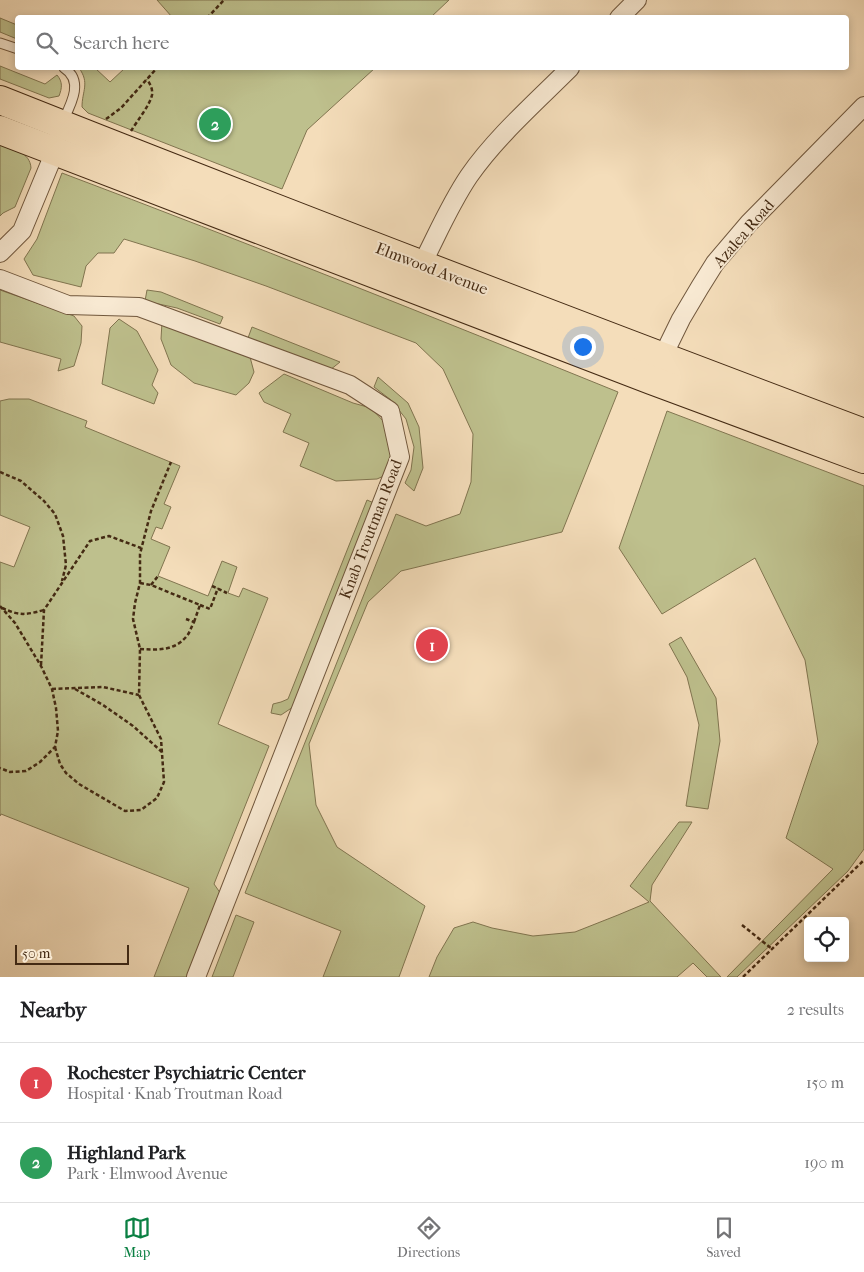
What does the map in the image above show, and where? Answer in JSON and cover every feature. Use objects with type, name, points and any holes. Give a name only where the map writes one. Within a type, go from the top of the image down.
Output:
[{"type":"main road","name":"Elmwood Avenue","points":[[0,100],[422,264],[864,459]]},
{"type":"main road","name":"Elmwood Avenue","points":[[0,130],[413,288],[657,369],[864,433]]},
{"type":"street","points":[[622,15],[637,0]]},
{"type":"street","points":[[422,264],[451,207],[470,175],[502,136],[568,70]]},
{"type":"street","name":"Azalea Road","points":[[657,369],[681,319],[715,263],[733,240],[864,106]]},
{"type":"street","points":[[0,252],[22,231],[51,161],[52,151],[62,125]]},
{"type":"street","name":"Knab Troutman Road","points":[[0,279],[68,305],[139,307],[350,385],[390,411],[400,457],[196,977]]},
{"type":"lane","points":[[0,43],[15,48]]},
{"type":"lane","points":[[62,125],[75,89],[74,78],[67,70]]},
{"type":"path","points":[[210,15],[224,0]]},
{"type":"path","points":[[100,122],[122,108],[156,70]]},
{"type":"path","points":[[129,133],[150,102],[152,94],[147,79]]},
{"type":"path","points":[[0,607],[15,623],[41,666],[52,689],[58,731],[55,747],[60,764],[66,773],[86,788],[125,811],[141,810],[158,798],[164,782],[161,738],[139,695],[140,649],[133,619],[134,603],[140,583],[141,548],[151,511],[171,462]]},
{"type":"path","points":[[0,472],[21,481],[44,501],[55,514],[63,536],[66,565],[61,584]]},
{"type":"path","points":[[41,666],[44,610],[90,540],[109,536],[141,548]]},
{"type":"path","points":[[151,585],[158,576]]},
{"type":"path","points":[[140,583],[151,585],[210,609],[218,588]]},
{"type":"path","points":[[212,586],[228,593]]},
{"type":"path","points":[[140,649],[155,650],[173,647],[187,636],[200,605]]},
{"type":"path","points":[[0,607],[14,613],[26,615],[44,610]]},
{"type":"path","points":[[186,619],[194,622]]},
{"type":"path","points":[[52,689],[103,687],[139,695]]},
{"type":"path","points":[[75,689],[103,705],[133,726],[162,752]]},
{"type":"path","points":[[0,768],[10,772],[26,771],[40,762],[55,747]]},
{"type":"path","points":[[743,977],[864,860]]},
{"type":"path","points":[[742,925],[772,949]]},
{"type":"green space","points":[[157,0],[449,0],[433,15],[170,15]]},
{"type":"green space","points":[[0,18],[15,24],[15,38],[0,32]]},
{"type":"green space","points":[[0,66],[45,84],[57,75],[61,85],[59,96],[49,98],[0,79]]},
{"type":"green space","points":[[80,70],[97,70],[110,82],[123,70],[373,70],[307,130],[282,189],[88,113],[82,107],[85,83]]},
{"type":"green space","points":[[0,144],[28,158],[31,168],[15,207],[0,216]]},
{"type":"green space","points":[[62,173],[201,226],[618,392],[562,532],[401,571],[368,602],[309,744],[316,805],[337,847],[425,906],[399,977],[323,977],[341,931],[245,893],[396,514],[426,526],[460,514],[471,482],[473,434],[443,369],[416,343],[266,286],[124,239],[114,253],[98,253],[86,266],[81,287],[33,275],[24,259],[37,239]]},
{"type":"green space","points":[[0,290],[74,316],[82,326],[81,343],[74,366],[58,371],[61,359],[0,342]]},
{"type":"green space","points":[[147,290],[161,292],[223,317],[220,324],[177,308],[145,301]]},
{"type":"green space","points":[[119,319],[137,331],[158,370],[152,385],[158,393],[154,404],[102,384],[110,328]]},
{"type":"green space","points":[[162,322],[250,357],[254,372],[249,383],[236,395],[194,383],[171,365],[161,339]]},
{"type":"green space","points":[[252,327],[340,362],[330,370],[248,338]]},
{"type":"green space","points":[[284,374],[353,403],[371,408],[385,423],[392,450],[386,475],[377,479],[336,481],[300,466],[309,443],[283,432],[291,414],[264,402],[259,393]]},
{"type":"green space","points":[[378,377],[408,403],[419,427],[423,468],[414,491],[405,483],[411,470],[414,447],[406,419],[391,400],[374,387]]},
{"type":"green space","points":[[29,399],[87,421],[85,427],[180,466],[164,504],[171,507],[162,529],[156,527],[151,539],[170,547],[158,576],[208,596],[222,561],[237,567],[228,593],[239,597],[243,588],[268,598],[218,724],[269,746],[214,884],[221,894],[188,977],[154,977],[189,888],[1,814],[0,816],[0,562],[14,567],[30,527],[0,515],[0,401]]},
{"type":"green space","points":[[667,411],[864,486],[864,849],[848,871],[737,977],[727,977],[833,869],[786,838],[818,742],[805,660],[755,558],[662,614],[619,548]]},
{"type":"green space","points":[[367,500],[374,503],[293,707],[281,715],[271,713],[273,704],[288,699]]},
{"type":"green space","points":[[681,637],[716,698],[720,741],[708,809],[686,806],[699,725],[687,677],[669,644]]},
{"type":"green space","points":[[679,822],[692,822],[652,885],[650,901],[721,977],[707,977],[693,963],[677,977],[429,977],[437,957],[454,928],[473,922],[492,928],[533,936],[575,932],[649,902],[630,886]]},
{"type":"green space","points":[[236,915],[254,922],[233,977],[212,977]]},
{"type":"place","name":"Highland Park","points":[[215,124]]},
{"type":"place","name":"Rochester Psychiatric Center","points":[[432,645]]}]
